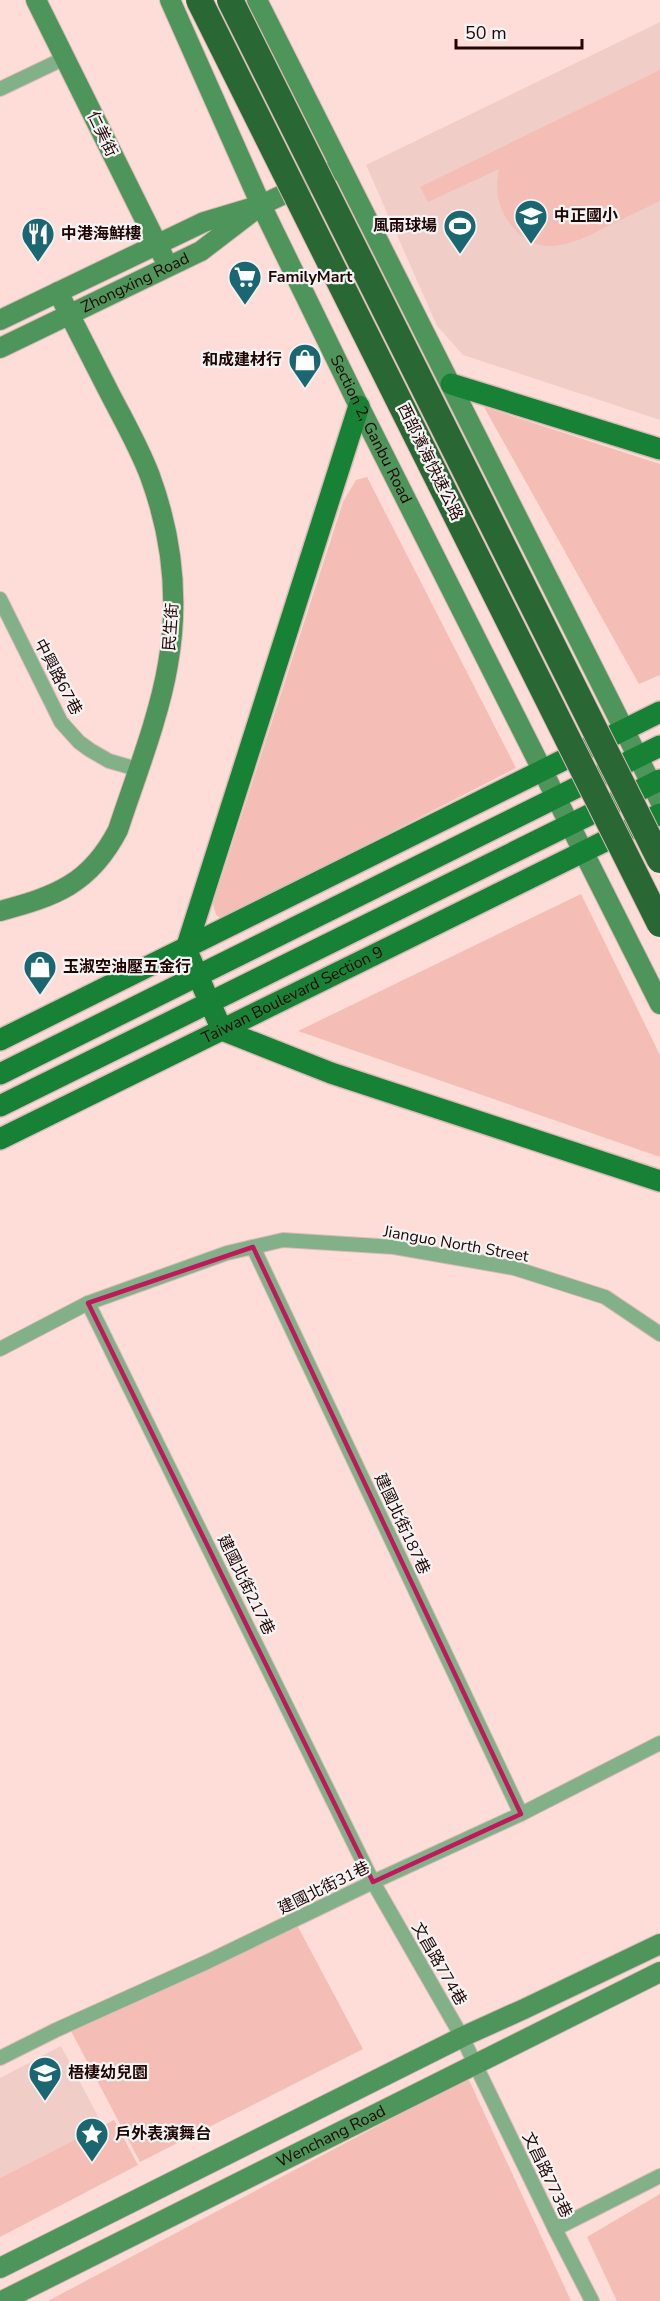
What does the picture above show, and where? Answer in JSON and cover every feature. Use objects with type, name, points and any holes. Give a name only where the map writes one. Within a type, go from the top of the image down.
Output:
[{"type":"highway","name":"西部濱海快速公路","points":[[200,0],[660,924]]},
{"type":"highway","name":"西部濱海快速公路","points":[[230,0],[660,860]]},
{"type":"main road","points":[[451,384],[660,449]]},
{"type":"main road","points":[[359,406],[186,949],[222,1030],[332,1072],[660,1181]]},
{"type":"main road","points":[[0,1040],[660,712]]},
{"type":"main road","points":[[0,1074],[660,746]]},
{"type":"main road","name":"Taiwan Boulevard Section 9","points":[[0,1107],[570,825],[657,788]]},
{"type":"main road","name":"Taiwan Boulevard Section 9","points":[[0,1139],[660,814]]},
{"type":"street","name":"仁美街","points":[[36,0],[168,267]]},
{"type":"street","name":"Section 2, Ganbu Road","points":[[170,0],[261,205],[359,406],[660,1004]]},
{"type":"street","points":[[257,0],[638,757],[657,788]]},
{"type":"street","points":[[0,88],[65,58]]},
{"type":"street","name":"Zhongxing Road","points":[[0,320],[204,222],[261,205],[342,167]]},
{"type":"street","name":"Zhongxing Road","points":[[0,348],[201,251],[261,205]]},
{"type":"street","name":"民生街","points":[[0,911],[55,894],[79,880],[101,859],[118,830],[163,688],[171,642],[173,596],[169,548],[160,506],[149,474],[58,292]]},
{"type":"street","name":"中興路67巷","points":[[0,599],[61,722],[79,742],[90,750],[110,761],[137,769]]},
{"type":"street","name":"Jianguo North Street","points":[[0,1349],[88,1303],[227,1253],[283,1240],[394,1247],[514,1268],[605,1297],[660,1334]]},
{"type":"street","name":"建國北街187巷","points":[[253,1247],[521,1814]]},
{"type":"street","name":"建國北街217巷","points":[[88,1303],[374,1882]]},
{"type":"street","name":"建國北街31巷","points":[[0,2058],[521,1814],[660,1743]]},
{"type":"street","name":"文昌路774巷","points":[[374,1882],[462,2037],[473,2064]]},
{"type":"street","name":"Wenchang Road","points":[[0,2268],[462,2037],[660,1944]]},
{"type":"street","name":"Wenchang Road","points":[[2,2301],[660,1971]]},
{"type":"street","name":"文昌路773巷","points":[[473,2064],[592,2301]]},
{"type":"street","points":[[555,2229],[660,2176]]},
{"type":"highlighted area","points":[[253,1247],[521,1814],[373,1882],[88,1303]]},
{"type":"shaded area","name":"中正國小","points":[[660,22],[660,420],[463,355],[437,326],[366,165]]},
{"type":"shaded area","points":[[660,70],[660,201],[585,237],[559,245],[546,246],[534,243],[522,236],[506,218],[498,198],[499,169],[428,202],[420,187]]},
{"type":"shaded area","points":[[484,407],[660,464],[660,675],[639,684]]},
{"type":"shaded area","points":[[367,477],[516,768],[222,919],[216,915],[213,904],[343,502],[356,480]]},
{"type":"shaded area","points":[[581,894],[660,1055],[660,1157],[298,1031]]},
{"type":"shaded area","points":[[297,1925],[363,2049],[140,2162],[71,2031]]},
{"type":"shaded area","name":"梧棲幼兒園","points":[[61,2046],[103,2126],[0,2178],[0,2078]]},
{"type":"shaded area","points":[[468,2078],[571,2301],[48,2301]]},
{"type":"shaded area","points":[[114,2120],[138,2165],[0,2237],[0,2178]]},
{"type":"shaded area","points":[[660,2194],[660,2301],[617,2301],[587,2237]]},
{"type":"place","name":"中正國小","points":[[531,245]]},
{"type":"place","name":"風雨球場","points":[[460,255]]},
{"type":"place","name":"中港海鮮樓","points":[[38,263]]},
{"type":"place","name":"FamilyMart","points":[[245,306]]},
{"type":"place","name":"和成建材行","points":[[305,389]]},
{"type":"place","name":"玉淑空油壓五金行","points":[[40,996]]},
{"type":"place","name":"梧棲幼兒園","points":[[45,2102]]},
{"type":"place","name":"戶外表演舞台","points":[[92,2163]]}]
